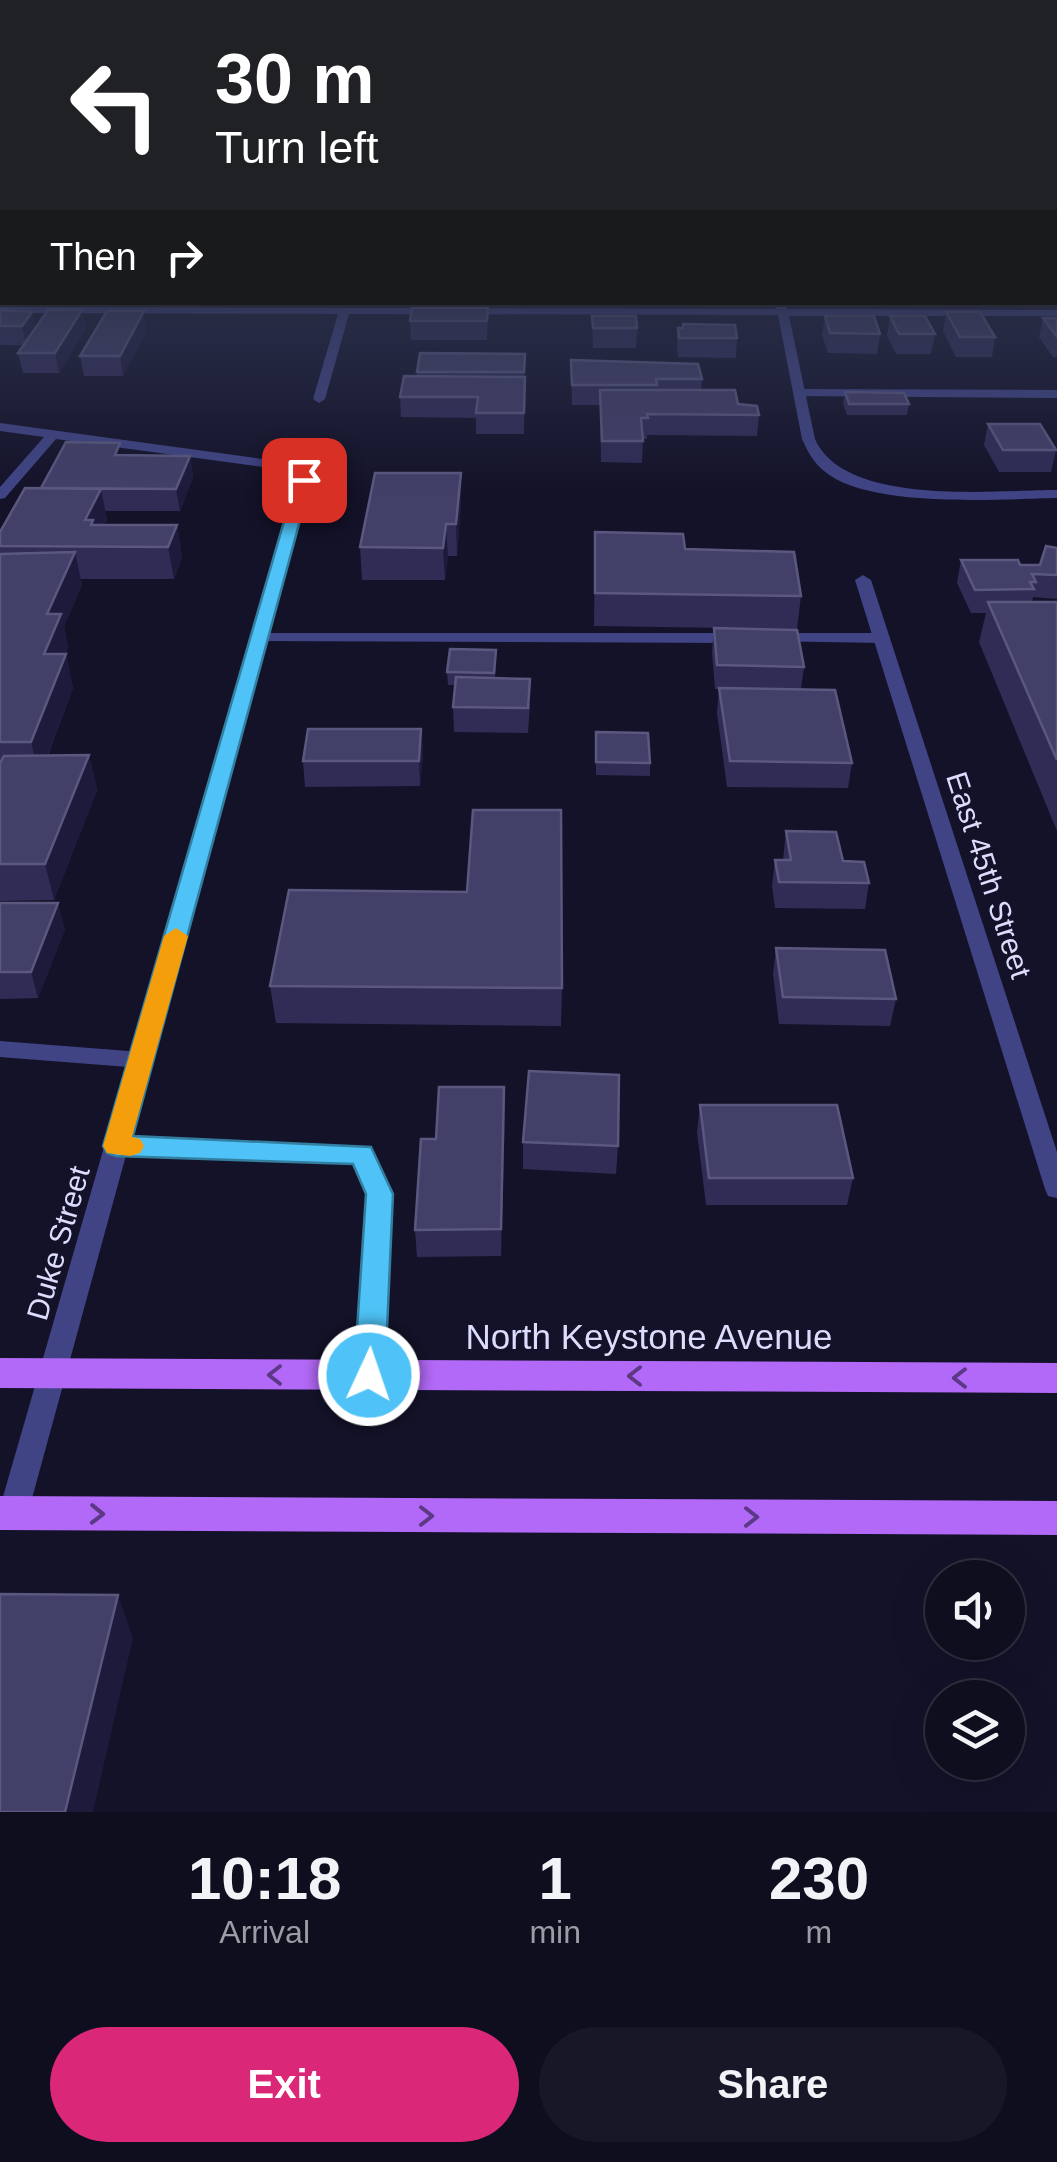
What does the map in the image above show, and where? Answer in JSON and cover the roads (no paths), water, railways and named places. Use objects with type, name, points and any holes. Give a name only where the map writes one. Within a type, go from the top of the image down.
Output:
[{"type":"main road","name":"North Keystone Avenue","points":[[0,1373],[1057,1378]]},
{"type":"main road","points":[[7,1513],[1057,1518]]},
{"type":"street","points":[[319,400],[340,324]]},
{"type":"street","points":[[784,324],[817,458],[861,484],[912,492],[1057,494]]},
{"type":"street","points":[[800,393],[1057,394]]},
{"type":"street","points":[[0,427],[53,434]]},
{"type":"street","points":[[0,495],[53,434]]},
{"type":"street","name":"Duke Street","points":[[7,1513],[53,1374],[307,469],[53,434]]},
{"type":"street","name":"East 45th Street","points":[[864,580],[1057,1189]]},
{"type":"street","points":[[259,638],[882,638]]},
{"type":"street","points":[[0,1049],[141,1060]]},
{"type":"street","points":[[116,1146],[362,1154],[380,1194],[369,1375]]}]
